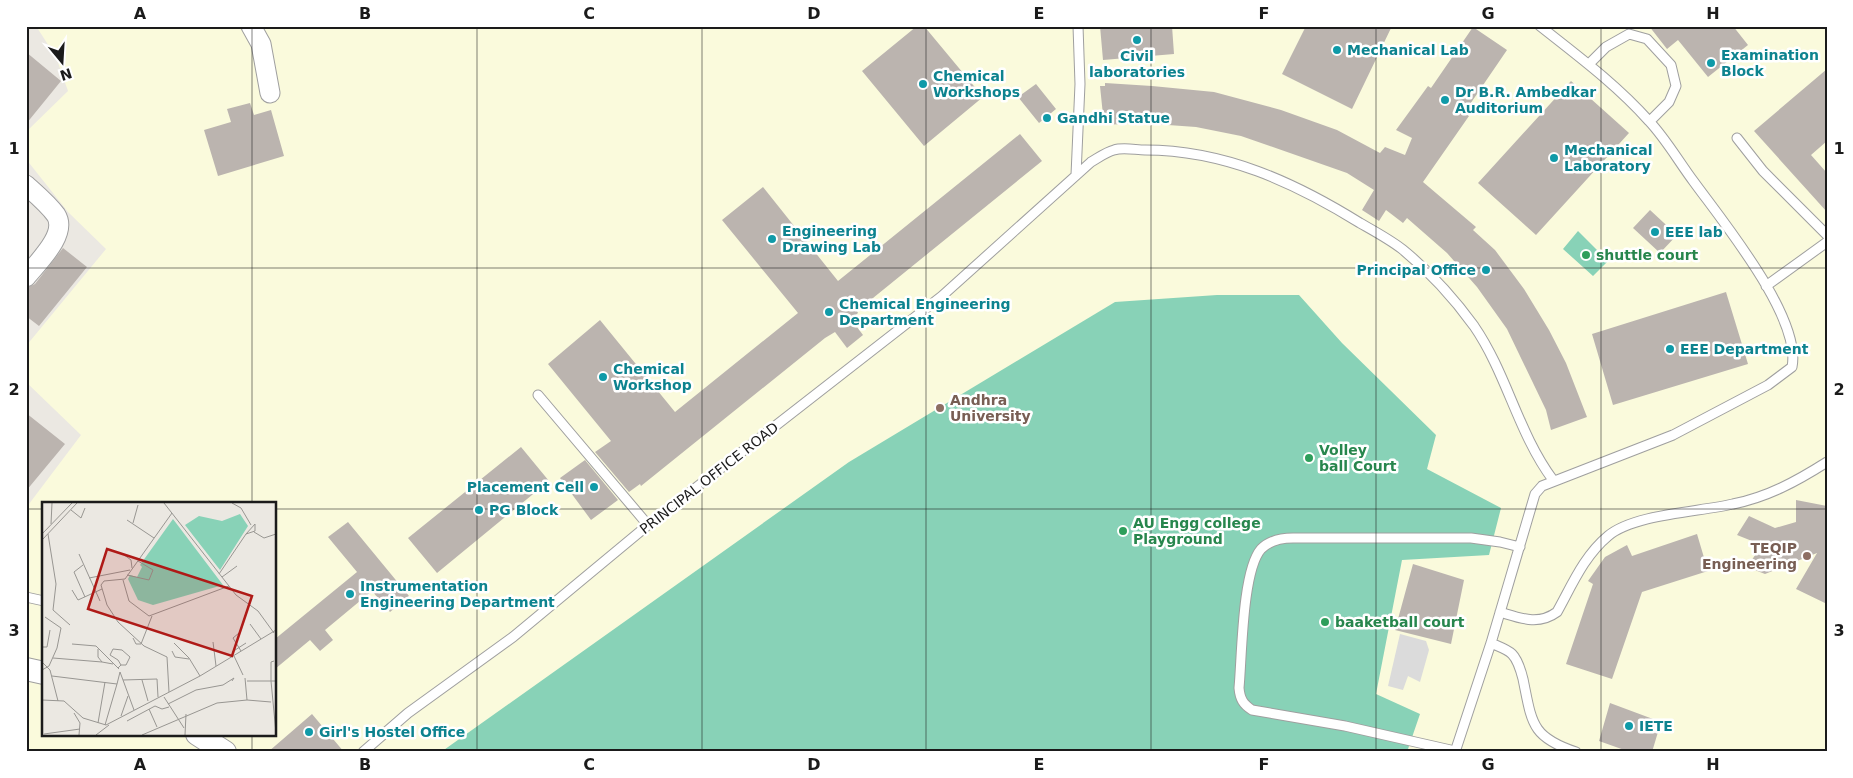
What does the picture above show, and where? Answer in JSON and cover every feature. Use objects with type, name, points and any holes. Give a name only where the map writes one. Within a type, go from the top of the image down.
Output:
[{"type":"street","points":[[251,26],[261,44],[270,93]]},
{"type":"street","points":[[26,185],[56,216],[60,226],[59,235],[26,277]]},
{"type":"street","points":[[26,669],[42,673]]},
{"type":"street","points":[[200,736],[225,752]]},
{"type":"lane","points":[[1076,175],[1080,84],[1078,26]]},
{"type":"lane","points":[[1520,548],[1500,542],[1471,538],[1276,539],[1261,549],[1252,565],[1247,590],[1239,688],[1240,698],[1252,710],[1345,726],[1455,751],[1491,643],[1520,548],[1535,494],[1542,486],[1553,480],[1674,435],[1748,397],[1785,374],[1792,367],[1794,348],[1789,332],[1766,286],[1650,121],[1589,64],[1540,26]]},
{"type":"lane","points":[[1589,64],[1606,47],[1629,34],[1647,39],[1671,65],[1676,86],[1669,102],[1650,121]]},
{"type":"lane","points":[[1737,138],[1763,171],[1827,235]]},
{"type":"lane","name":"PRINCIPAL OFFICE ROAD","points":[[363,752],[408,713],[513,637],[648,525],[942,296],[1091,162],[1115,150],[1155,150],[1203,155],[1255,170],[1294,185],[1400,248],[1440,283],[1474,326],[1499,367],[1520,421],[1541,464],[1553,480]]},
{"type":"lane","points":[[1766,286],[1827,242]]},
{"type":"lane","points":[[538,395],[648,525]]},
{"type":"lane","points":[[1500,612],[1536,621],[1550,617],[1556,612],[1587,558],[1609,535],[1629,525],[1654,518],[1731,505],[1767,496],[1827,462]]},
{"type":"lane","points":[[26,597],[42,601]]},
{"type":"lane","points":[[1491,643],[1512,654],[1518,665],[1535,726],[1542,736],[1552,744],[1576,752]]},
{"type":"shaded area","name":"Andhra University","points":[[36,26],[1827,26],[1827,752],[26,752],[26,508],[81,435],[26,382],[26,346],[106,249],[68,212],[26,159],[26,132],[68,91],[56,57]]},
{"type":"shaded area","points":[[1400,634],[1426,641],[1429,650],[1420,682],[1408,676],[1403,690],[1388,686]]},
{"type":"green space","name":"shuttle court","points":[[1578,231],[1608,261],[1593,276],[1563,249]]},
{"type":"green space","name":"AU Engg college Playground","points":[[1217,295],[1299,295],[1342,343],[1436,435],[1427,469],[1501,508],[1489,555],[1402,560],[1376,694],[1420,714],[1407,752],[441,752],[849,462],[1115,302]]},
{"type":"building","name":"Chemical Workshops","points":[[917,26],[924,26],[983,97],[924,146],[862,71]]},
{"type":"building","name":"Civil laboratories","points":[[1100,26],[1172,26],[1174,54],[1103,60]]},
{"type":"building","name":"Mechanical Lab","points":[[1306,26],[1392,26],[1352,109],[1282,74]]},
{"type":"building","name":"Examination Block","points":[[1649,26],[1733,26],[1748,45],[1708,77],[1678,40],[1667,49]]},
{"type":"building","name":"Principal Office","points":[[1473,27],[1507,50],[1464,113],[1469,116],[1423,182],[1476,227],[1473,230],[1495,250],[1524,289],[1549,330],[1566,363],[1587,417],[1551,430],[1546,410],[1507,329],[1477,287],[1447,253],[1407,218],[1403,223],[1386,210],[1379,221],[1362,210],[1374,190],[1347,173],[1241,136],[1196,127],[1140,123],[1104,125],[1100,86],[1105,86],[1105,83],[1214,92],[1281,110],[1337,130],[1380,153],[1385,147],[1405,155],[1412,138],[1396,130],[1428,86],[1431,88]]},
{"type":"building","points":[[26,52],[61,81],[26,124]]},
{"type":"building","points":[[1827,69],[1827,141],[1811,155],[1827,173],[1827,212],[1754,131]]},
{"type":"building","name":"Mechanical Laboratory","points":[[1571,81],[1629,133],[1536,235],[1478,183]]},
{"type":"building","points":[[1036,84],[1056,109],[1039,123],[1018,97]]},
{"type":"building","points":[[250,103],[254,115],[271,110],[284,156],[218,176],[204,130],[231,122],[227,109]]},
{"type":"building","points":[[1020,134],[1042,161],[857,311],[858,313],[851,319],[863,335],[847,348],[835,332],[825,338],[641,486],[640,484],[629,492],[595,452],[611,441],[548,364],[600,320],[675,412],[798,313],[722,220],[763,187],[838,281]]},
{"type":"building","name":"EEE lab","points":[[1650,210],[1677,235],[1660,253],[1633,228]]},
{"type":"building","points":[[63,248],[87,267],[39,326],[26,316],[26,288],[35,284]]},
{"type":"building","name":"EEE Department","points":[[1726,292],[1748,364],[1613,405],[1592,334]]},
{"type":"building","points":[[26,413],[65,444],[26,491]]},
{"type":"building","name":"PG Block","points":[[521,447],[549,481],[437,573],[408,538]]},
{"type":"building","name":"Placement Cell","points":[[585,460],[618,500],[591,520],[560,478]]},
{"type":"building","name":"TEQIP Engineering","points":[[1796,500],[1827,506],[1827,604],[1796,589],[1817,553],[1765,574],[1747,567],[1762,545],[1737,535],[1749,516],[1775,528],[1796,522]]},
{"type":"building","name":"Instrumentation Engineering Department","points":[[348,522],[409,596],[390,612],[372,591],[325,630],[333,640],[320,651],[310,640],[276,668],[276,638],[357,572],[328,537]]},
{"type":"building","points":[[1697,534],[1708,571],[1642,592],[1612,679],[1566,664],[1593,584],[1588,581],[1605,557],[1627,545],[1632,556]]},
{"type":"building","points":[[1413,564],[1464,580],[1451,644],[1395,630]]},
{"type":"building","name":"IETE","points":[[1610,703],[1661,722],[1652,752],[1630,752],[1599,741]]},
{"type":"building","name":"Girl's Hostel Office","points":[[312,714],[344,752],[268,752]]},
{"type":"place","name":"Civil laboratories","points":[[1137,40]]},
{"type":"place","name":"Mechanical Lab","points":[[1337,50]]},
{"type":"place","name":"Examination Block","points":[[1711,63]]},
{"type":"place","name":"Chemical Workshops","points":[[923,84]]},
{"type":"place","name":"Dr B.R. Ambedkar Auditorium","points":[[1445,100]]},
{"type":"place","name":"Gandhi Statue","points":[[1047,118]]},
{"type":"place","name":"Mechanical Laboratory","points":[[1554,158]]},
{"type":"place","name":"EEE lab","points":[[1655,232]]},
{"type":"place","name":"Engineering Drawing Lab","points":[[772,239]]},
{"type":"place","name":"shuttle court","points":[[1586,255]]},
{"type":"place","name":"Principal Office","points":[[1486,270]]},
{"type":"place","name":"Chemical Engineering Department","points":[[829,312]]},
{"type":"place","name":"EEE Department","points":[[1670,349]]},
{"type":"place","name":"Chemical Workshop","points":[[603,377]]},
{"type":"place","name":"Andhra University","points":[[940,408]]},
{"type":"place","name":"Volley ball Court","points":[[1309,458]]},
{"type":"place","name":"Placement Cell","points":[[594,487]]},
{"type":"place","name":"PG Block","points":[[479,510]]},
{"type":"place","name":"AU Engg college Playground","points":[[1123,531]]},
{"type":"place","name":"TEQIP Engineering","points":[[1807,556]]},
{"type":"place","name":"Instrumentation Engineering Department","points":[[350,594]]},
{"type":"place","name":"baaketball court","points":[[1325,622]]},
{"type":"place","name":"IETE","points":[[1629,726]]},
{"type":"place","name":"Girl's Hostel Office","points":[[309,732]]}]
